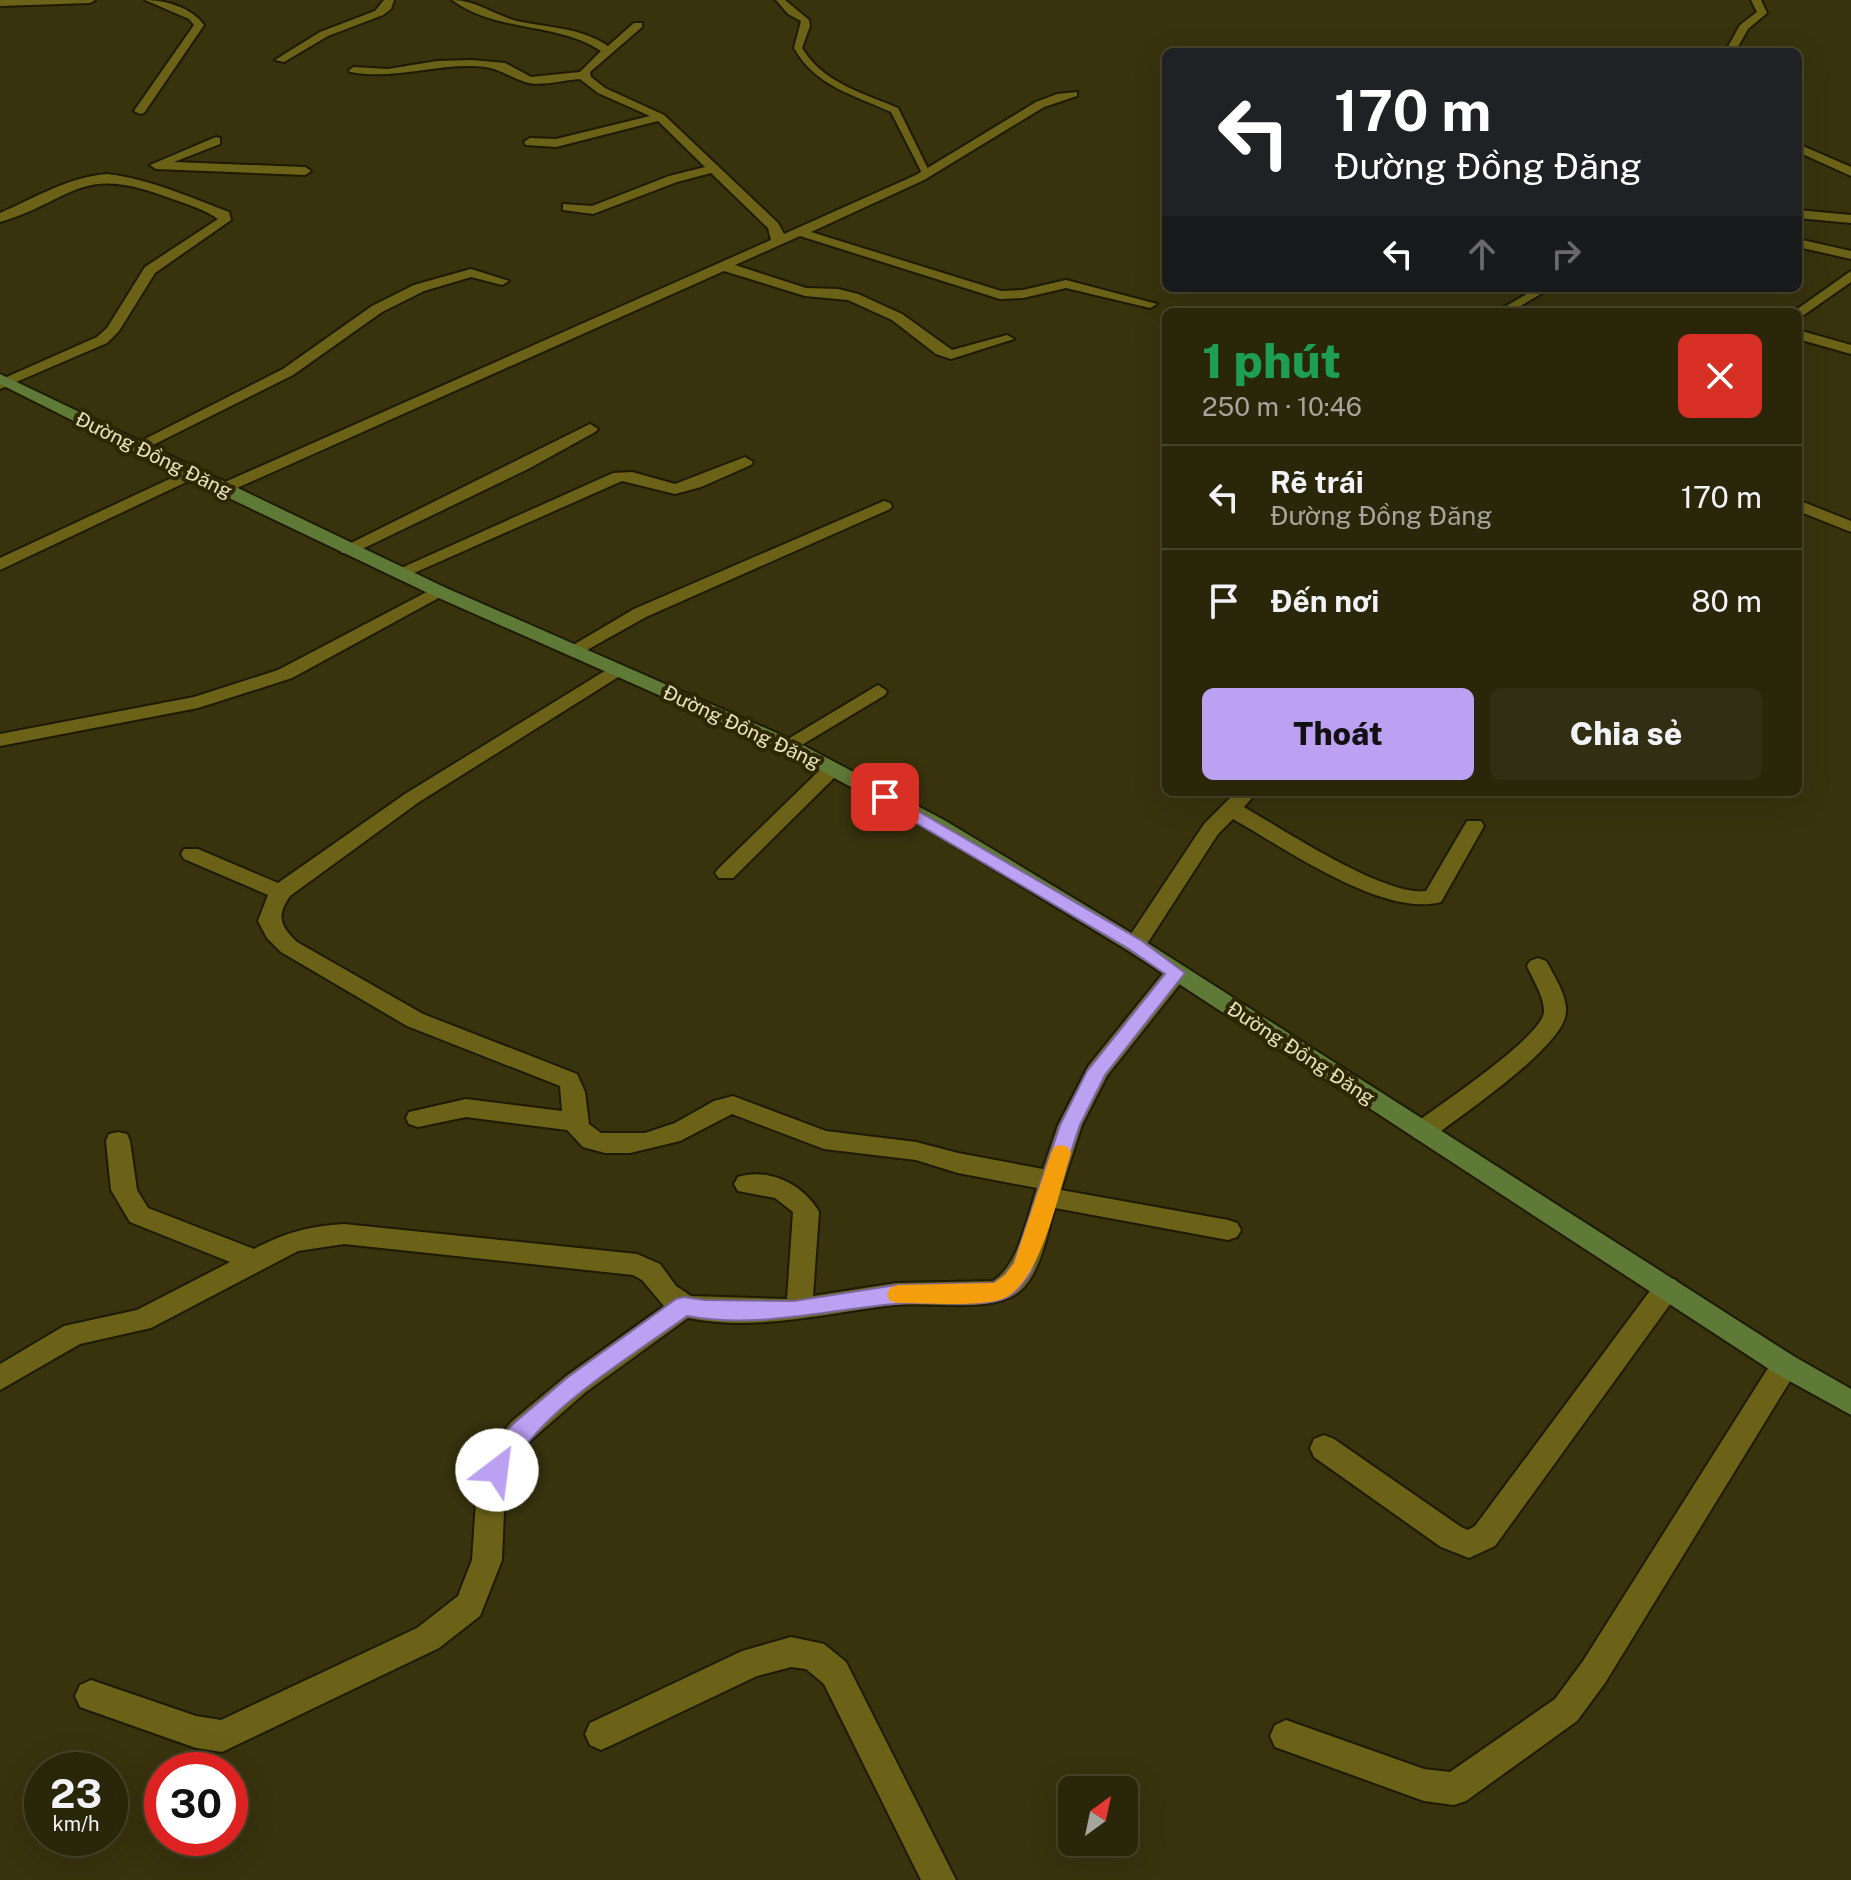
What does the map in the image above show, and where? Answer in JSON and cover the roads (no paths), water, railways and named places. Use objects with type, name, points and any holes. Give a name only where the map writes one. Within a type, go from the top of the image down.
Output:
[{"type":"main road","name":"Đường Đồng Đăng","points":[[2,381],[399,573],[788,745],[937,825],[1135,945],[1785,1365],[1851,1403]]},
{"type":"street","points":[[0,3],[90,0]]},
{"type":"street","points":[[140,111],[199,25],[193,17],[150,0]]},
{"type":"street","points":[[280,60],[324,34],[379,13],[387,7],[389,0]]},
{"type":"street","points":[[457,0],[516,23],[589,38],[608,51]]},
{"type":"street","points":[[1732,48],[1744,27],[1762,13],[1756,0]]},
{"type":"street","points":[[354,70],[388,72],[437,64],[472,63],[501,65],[529,80],[584,75],[638,25]]},
{"type":"street","points":[[584,75],[596,88],[644,106],[660,117],[773,226],[778,234],[777,242]]},
{"type":"street","points":[[222,489],[902,189],[994,135],[1043,101],[1073,94]]},
{"type":"street","points":[[530,142],[556,143],[660,117]]},
{"type":"street","points":[[120,180],[216,141]]},
{"type":"street","points":[[1802,150],[1851,172]]},
{"type":"street","points":[[156,165],[305,171]]},
{"type":"street","points":[[567,207],[593,210],[673,179],[714,169]]},
{"type":"street","points":[[0,218],[81,182],[102,178],[120,180],[214,211],[224,215],[225,220],[150,270],[112,331],[102,340],[2,381]]},
{"type":"street","points":[[1802,214],[1851,219]]},
{"type":"street","points":[[799,232],[1000,295],[1023,294],[1066,284],[1150,304]]},
{"type":"street","points":[[1802,244],[1851,255]]},
{"type":"street","points":[[723,266],[805,292],[838,293],[853,297],[897,317],[941,351],[951,355],[1007,339]]},
{"type":"street","points":[[137,447],[288,372],[377,309],[419,288],[471,273],[502,281]]},
{"type":"street","points":[[1802,312],[1851,275]]},
{"type":"street","points":[[1802,335],[1851,350]]},
{"type":"street","points":[[348,549],[524,465],[590,429]]},
{"type":"street","points":[[399,573],[619,476],[634,476],[659,487],[674,489],[745,462]]},
{"type":"street","points":[[0,565],[191,474]]},
{"type":"street","points":[[572,651],[640,613],[884,506]]},
{"type":"street","points":[[1802,507],[1851,527]]},
{"type":"street","points":[[0,740],[198,702],[285,674],[438,591]]},
{"type":"street","points":[[616,670],[412,798],[282,891],[270,909],[268,918],[271,931],[289,947],[415,1020],[569,1080],[574,1087],[572,1111],[576,1122],[586,1137],[604,1144],[644,1144],[662,1140],[723,1107],[733,1105],[824,1140],[916,1151],[1050,1189],[1228,1230]]},
{"type":"street","points":[[788,745],[878,691]]},
{"type":"street","points":[[726,873],[832,769]]},
{"type":"street","points":[[1135,945],[1211,829],[1243,796]]},
{"type":"street","points":[[1231,809],[1373,888],[1410,901],[1427,901],[1433,897],[1474,826]]},
{"type":"street","points":[[191,854],[213,861],[268,889],[282,891]]},
{"type":"street","points":[[1423,1131],[1535,1044],[1551,1026],[1556,1016],[1555,1008],[1538,966]]},
{"type":"street","points":[[0,1378],[74,1334],[142,1320],[291,1242],[314,1236],[344,1234],[637,1265],[651,1272],[667,1294],[684,1306],[704,1310],[799,1310],[896,1294],[998,1292],[1013,1282],[1023,1266],[1070,1125],[1097,1071],[1176,973]]},
{"type":"street","points":[[418,1118],[466,1108],[576,1122]]},
{"type":"street","points":[[118,1141],[124,1195],[128,1205],[139,1215],[257,1261]]},
{"type":"street","points":[[747,1184],[790,1193],[802,1202],[806,1212],[799,1310]]},
{"type":"street","points":[[1324,1448],[1451,1537],[1469,1544],[1485,1536],[1667,1288]]},
{"type":"street","points":[[91,1696],[196,1732],[222,1736],[428,1638],[469,1606],[480,1582],[487,1560],[491,1487],[503,1454],[521,1431],[576,1384],[684,1306]]},
{"type":"street","points":[[1286,1736],[1424,1785],[1454,1789],[1566,1710],[1594,1672],[1785,1365]]},
{"type":"street","points":[[601,1734],[753,1662],[791,1652],[813,1655],[835,1673],[939,1880]]},
{"type":"lane","points":[[780,0],[791,12],[805,20],[806,26],[798,48],[803,60],[842,89],[895,110],[927,173]]},
{"type":"lane","points":[[1509,308],[1538,292]]}]
